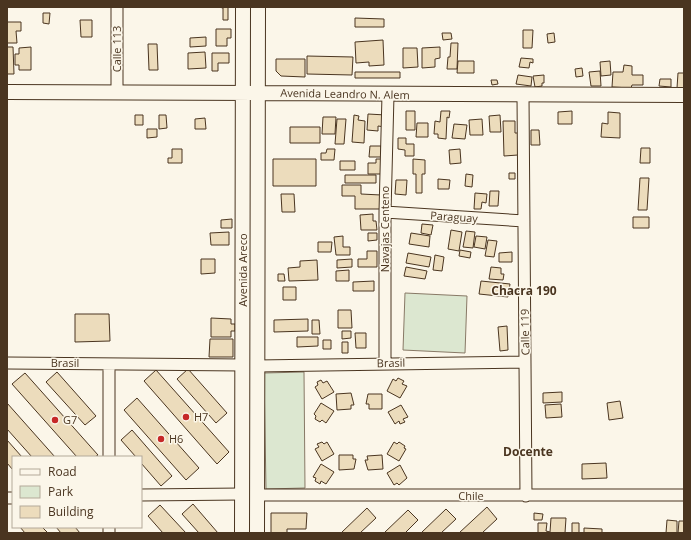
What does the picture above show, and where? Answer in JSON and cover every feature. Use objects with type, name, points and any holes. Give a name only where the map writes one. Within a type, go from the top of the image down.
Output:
[{"type":"main road","name":"Avenida Areco","points":[[242,533],[243,7]]},
{"type":"main road","name":"Avenida Areco","points":[[257,533],[258,7]]},
{"type":"main road","name":"Avenida Leandro N. Alem","points":[[7,92],[243,92],[258,94],[523,96],[684,95]]},
{"type":"street","name":"Calle 113","points":[[117,92],[118,7]]},
{"type":"street","name":"Navajas Centeno","points":[[385,363],[385,212],[388,95]]},
{"type":"street","name":"Calle 119","points":[[523,96],[526,496]]},
{"type":"street","name":"Paraguay","points":[[385,212],[524,222]]},
{"type":"street","name":"Brasil","points":[[257,366],[525,362]]},
{"type":"street","name":"Brasil","points":[[7,363],[243,365]]},
{"type":"street","points":[[109,364],[109,456]]},
{"type":"street","points":[[142,496],[242,494]]},
{"type":"street","name":"Chile","points":[[257,495],[684,495]]},
{"type":"green space","points":[[405,293],[467,296],[465,353],[403,350]]},
{"type":"green space","points":[[304,372],[305,488],[266,489],[264,373]]},
{"type":"building","points":[[219,7],[228,7],[228,20],[223,20],[223,8]]},
{"type":"building","points":[[43,13],[50,13],[49,24],[43,23]]},
{"type":"building","points":[[355,18],[384,19],[384,27],[355,27]]},
{"type":"building","points":[[80,20],[92,20],[92,37],[81,37]]},
{"type":"building","points":[[7,22],[21,22],[21,31],[16,31],[17,43],[7,43]]},
{"type":"building","points":[[216,29],[231,29],[231,38],[227,38],[227,46],[216,46]]},
{"type":"building","points":[[523,30],[533,30],[532,48],[523,48]]},
{"type":"building","points":[[442,33],[451,33],[452,39],[443,40]]},
{"type":"building","points":[[554,33],[555,42],[548,43],[547,34]]},
{"type":"building","points":[[206,37],[206,46],[190,47],[190,38]]},
{"type":"building","points":[[383,40],[384,65],[369,66],[369,62],[356,63],[355,42]]},
{"type":"building","points":[[451,43],[458,43],[457,69],[447,69]]},
{"type":"building","points":[[148,44],[157,44],[158,70],[149,70]]},
{"type":"building","points":[[7,47],[13,47],[14,74],[7,74]]},
{"type":"building","points":[[31,47],[31,70],[19,70],[19,65],[15,65],[15,54],[19,54],[19,48]]},
{"type":"building","points":[[440,47],[440,58],[435,59],[435,67],[422,68],[422,48]]},
{"type":"building","points":[[403,48],[417,48],[418,67],[403,68]]},
{"type":"building","points":[[205,52],[206,68],[188,69],[188,53]]},
{"type":"building","points":[[212,53],[229,53],[229,63],[218,63],[218,71],[212,71]]},
{"type":"building","points":[[307,56],[353,57],[352,75],[307,74]]},
{"type":"building","points":[[521,58],[533,59],[533,63],[530,62],[529,68],[519,67]]},
{"type":"building","points":[[276,59],[305,59],[305,77],[281,76],[276,71]]},
{"type":"building","points":[[458,61],[474,61],[474,73],[457,73]]},
{"type":"building","points":[[610,61],[611,75],[601,76],[600,62]]},
{"type":"building","points":[[624,65],[632,66],[632,75],[643,75],[643,85],[632,85],[631,88],[612,87],[613,72],[623,72]]},
{"type":"building","points":[[582,68],[583,76],[576,77],[575,69]]},
{"type":"building","points":[[600,71],[601,86],[591,86],[589,72]]},
{"type":"building","points":[[355,72],[400,72],[400,78],[355,78]]},
{"type":"building","points":[[678,73],[684,73],[684,88],[677,88]]},
{"type":"building","points":[[518,75],[532,77],[531,86],[516,84]]},
{"type":"building","points":[[544,75],[544,83],[542,83],[542,86],[535,87],[533,76]]},
{"type":"building","points":[[660,79],[671,79],[671,87],[659,86]]},
{"type":"building","points":[[491,80],[497,80],[498,84],[492,85]]},
{"type":"building","points":[[406,111],[415,111],[415,130],[406,130]]},
{"type":"building","points":[[441,111],[450,111],[449,118],[447,117],[446,139],[438,138],[438,134],[434,134],[435,121],[440,122]]},
{"type":"building","points":[[572,111],[572,124],[558,124],[558,112]]},
{"type":"building","points":[[608,112],[620,113],[620,138],[601,137],[602,123],[608,124]]},
{"type":"building","points":[[368,114],[386,115],[385,127],[378,126],[378,131],[367,130]]},
{"type":"building","points":[[135,115],[143,115],[143,125],[135,125]]},
{"type":"building","points":[[159,115],[166,115],[167,128],[159,129]]},
{"type":"building","points":[[354,115],[359,116],[358,120],[365,121],[364,143],[352,142]]},
{"type":"building","points":[[500,115],[501,132],[490,132],[489,116]]},
{"type":"building","points":[[323,117],[336,117],[335,134],[322,134]]},
{"type":"building","points":[[205,118],[206,129],[195,129],[195,119]]},
{"type":"building","points":[[337,119],[346,119],[344,144],[335,144]]},
{"type":"building","points":[[482,119],[483,135],[470,135],[469,120]]},
{"type":"building","points":[[503,121],[515,121],[515,133],[518,133],[518,155],[504,156]]},
{"type":"building","points":[[417,123],[428,123],[428,137],[416,137]]},
{"type":"building","points":[[454,124],[467,125],[465,139],[452,138]]},
{"type":"building","points":[[290,127],[320,127],[320,143],[290,143]]},
{"type":"building","points":[[147,129],[157,129],[157,137],[147,138]]},
{"type":"building","points":[[531,130],[539,130],[540,145],[531,145]]},
{"type":"building","points":[[398,138],[406,138],[406,144],[414,144],[414,156],[405,156],[405,150],[398,149]]},
{"type":"building","points":[[370,146],[381,146],[381,157],[369,157]]},
{"type":"building","points":[[641,148],[650,148],[650,163],[640,163]]},
{"type":"building","points":[[172,149],[182,149],[182,163],[168,163],[168,158],[172,158]]},
{"type":"building","points":[[327,149],[335,149],[334,160],[321,160],[321,153],[326,153]]},
{"type":"building","points":[[460,149],[461,163],[450,164],[449,150]]},
{"type":"building","points":[[273,159],[316,159],[316,186],[273,186]]},
{"type":"building","points":[[376,159],[383,159],[385,174],[368,174],[368,163],[376,163]]},
{"type":"building","points":[[413,159],[425,160],[425,174],[422,174],[422,193],[416,193],[416,174],[413,174]]},
{"type":"building","points":[[340,161],[355,161],[355,170],[340,170]]},
{"type":"building","points":[[509,173],[515,173],[515,179],[509,179]]},
{"type":"building","points":[[466,174],[473,175],[472,187],[465,186]]},
{"type":"building","points":[[345,175],[376,175],[376,183],[345,183]]},
{"type":"building","points":[[640,178],[649,178],[647,210],[638,210]]},
{"type":"building","points":[[438,179],[450,180],[449,189],[438,189]]},
{"type":"building","points":[[396,180],[407,180],[406,195],[395,194]]},
{"type":"building","points":[[342,185],[361,185],[361,194],[381,195],[380,209],[355,209],[355,196],[342,196]]},
{"type":"building","points":[[490,191],[499,191],[498,206],[489,206]]},
{"type":"building","points":[[475,193],[487,194],[486,203],[482,202],[481,209],[474,209]]},
{"type":"building","points":[[281,194],[294,194],[295,212],[282,212]]},
{"type":"building","points":[[373,214],[373,221],[376,221],[377,230],[361,230],[360,215]]},
{"type":"building","points":[[633,217],[649,217],[649,228],[633,228]]},
{"type":"building","points":[[232,219],[232,228],[221,228],[221,220]]},
{"type":"building","points":[[422,224],[433,225],[431,235],[421,233]]},
{"type":"building","points":[[451,230],[462,232],[459,251],[448,249]]},
{"type":"building","points":[[466,231],[475,232],[473,248],[463,247]]},
{"type":"building","points":[[229,232],[229,245],[211,245],[210,233]]},
{"type":"building","points":[[368,233],[377,233],[377,240],[368,241]]},
{"type":"building","points":[[411,233],[430,236],[429,247],[409,244]]},
{"type":"building","points":[[343,236],[343,247],[350,247],[350,255],[336,255],[334,237]]},
{"type":"building","points":[[476,236],[487,237],[485,249],[474,247]]},
{"type":"building","points":[[488,240],[497,241],[494,257],[485,256]]},
{"type":"building","points":[[318,242],[332,242],[331,252],[318,252]]},
{"type":"building","points":[[460,250],[471,252],[470,258],[459,256]]},
{"type":"building","points":[[367,251],[377,251],[377,267],[358,267],[358,259],[367,259]]},
{"type":"building","points":[[512,252],[512,262],[499,262],[499,253]]},
{"type":"building","points":[[408,253],[431,257],[429,267],[406,263]]},
{"type":"building","points":[[435,255],[444,257],[442,271],[433,270]]},
{"type":"building","points":[[201,259],[215,259],[215,273],[201,274]]},
{"type":"building","points":[[352,259],[352,267],[337,268],[337,260]]},
{"type":"building","points":[[317,260],[318,280],[289,281],[288,268],[300,267],[300,261]]},
{"type":"building","points":[[406,267],[427,271],[425,279],[404,276]]},
{"type":"building","points":[[491,267],[501,268],[501,274],[504,274],[503,280],[489,279]]},
{"type":"building","points":[[349,270],[349,281],[336,281],[336,271]]},
{"type":"building","points":[[278,274],[284,274],[285,281],[278,281]]},
{"type":"building","points":[[374,281],[374,291],[353,291],[353,282]]},
{"type":"building","points":[[481,281],[510,284],[508,297],[479,294]]},
{"type":"building","points":[[283,287],[296,287],[296,300],[283,300]]},
{"type":"building","points":[[338,310],[351,310],[352,328],[338,328]]},
{"type":"building","points":[[75,314],[109,314],[110,341],[75,342]]},
{"type":"building","points":[[211,318],[231,319],[231,324],[235,324],[235,331],[231,331],[231,337],[211,337]]},
{"type":"building","points":[[308,319],[308,331],[274,332],[274,320]]},
{"type":"building","points":[[312,320],[319,320],[320,334],[312,334]]},
{"type":"building","points":[[507,326],[508,350],[500,351],[498,327]]},
{"type":"building","points":[[342,331],[351,331],[351,338],[342,339]]},
{"type":"building","points":[[355,333],[366,333],[366,348],[356,348]]},
{"type":"building","points":[[297,337],[318,337],[318,346],[297,347]]},
{"type":"building","points":[[210,339],[233,339],[233,357],[209,357]]},
{"type":"building","points":[[323,340],[331,340],[331,349],[323,349]]},
{"type":"building","points":[[342,342],[348,342],[348,353],[342,353]]},
{"type":"building","points":[[188,369],[227,413],[216,423],[177,379]]},
{"type":"building","name":"H7","points":[[156,370],[229,452],[217,464],[144,381]]},
{"type":"building","points":[[57,372],[96,416],[85,425],[46,382]]},
{"type":"building","name":"G7","points":[[25,373],[98,455],[76,456],[12,384]]},
{"type":"building","points":[[398,378],[404,381],[402,384],[407,386],[400,398],[387,391],[393,379],[396,381]]},
{"type":"building","points":[[321,380],[323,383],[327,381],[334,392],[322,399],[315,387],[318,385],[317,382]]},
{"type":"building","points":[[562,392],[562,402],[543,403],[543,393]]},
{"type":"building","points":[[351,393],[354,405],[351,405],[351,409],[337,410],[336,394]]},
{"type":"building","points":[[368,394],[382,394],[382,409],[369,409],[369,404],[366,404]]},
{"type":"building","name":"H6","points":[[137,398],[199,468],[186,480],[124,410]]},
{"type":"building","points":[[620,401],[623,418],[609,420],[607,403]]},
{"type":"building","points":[[7,403],[54,456],[31,456],[7,429]]},
{"type":"building","points":[[321,403],[334,411],[326,423],[322,420],[320,422],[315,419],[316,416],[314,414]]},
{"type":"building","points":[[561,404],[562,417],[546,418],[545,405]]},
{"type":"building","points":[[401,405],[408,417],[403,419],[405,422],[400,424],[399,421],[395,424],[388,412]]},
{"type":"building","points":[[132,430],[172,476],[161,486],[142,464],[142,456],[135,456],[121,440]]},
{"type":"building","points":[[7,440],[21,456],[12,456],[12,469],[7,463]]},
{"type":"building","points":[[322,442],[324,444],[327,442],[334,454],[322,461],[315,449],[319,447],[317,444]]},
{"type":"building","points":[[394,442],[397,444],[399,442],[405,446],[404,448],[406,449],[399,461],[387,454]]},
{"type":"building","points":[[339,455],[353,455],[353,459],[356,459],[354,469],[339,470]]},
{"type":"building","points":[[382,455],[383,469],[368,470],[365,460],[368,460],[367,456]]},
{"type":"building","points":[[606,463],[607,478],[582,479],[582,464]]},
{"type":"building","points":[[321,464],[334,472],[326,484],[321,481],[320,484],[315,481],[316,478],[313,477]]},
{"type":"building","points":[[400,465],[407,478],[399,485],[397,483],[394,485],[387,473]]},
{"type":"building","points":[[193,504],[218,533],[199,533],[182,514]]},
{"type":"building","points":[[160,505],[186,533],[163,533],[148,516]]},
{"type":"building","points":[[487,507],[497,519],[482,533],[459,533]]},
{"type":"building","points":[[367,508],[376,518],[360,533],[341,533]]},
{"type":"building","points":[[446,509],[456,519],[441,533],[421,533]]},
{"type":"building","points":[[408,510],[418,520],[405,533],[384,533]]},
{"type":"building","points":[[271,513],[307,513],[306,529],[287,529],[287,533],[271,533]]},
{"type":"building","points":[[534,513],[543,514],[542,520],[534,520]]},
{"type":"building","points":[[551,518],[566,518],[565,533],[538,533],[538,523],[547,523],[546,531],[550,532]]},
{"type":"building","points":[[667,520],[677,521],[677,533],[666,533]]},
{"type":"building","points":[[679,521],[684,521],[684,533],[678,533]]},
{"type":"building","points":[[572,523],[579,523],[579,533],[572,533]]},
{"type":"building","points":[[21,528],[43,528],[48,533],[25,533]]},
{"type":"building","points":[[57,528],[76,528],[80,533],[61,533]]},
{"type":"building","points":[[584,528],[602,529],[602,533],[584,533]]},
{"type":"place","name":"H7","points":[[186,417]]},
{"type":"place","name":"G7","points":[[55,420]]},
{"type":"place","name":"H6","points":[[161,439]]},
{"type":"district","name":"Chacra 190","points":[[524,291]]},
{"type":"district","name":"Docente","points":[[528,452]]}]
